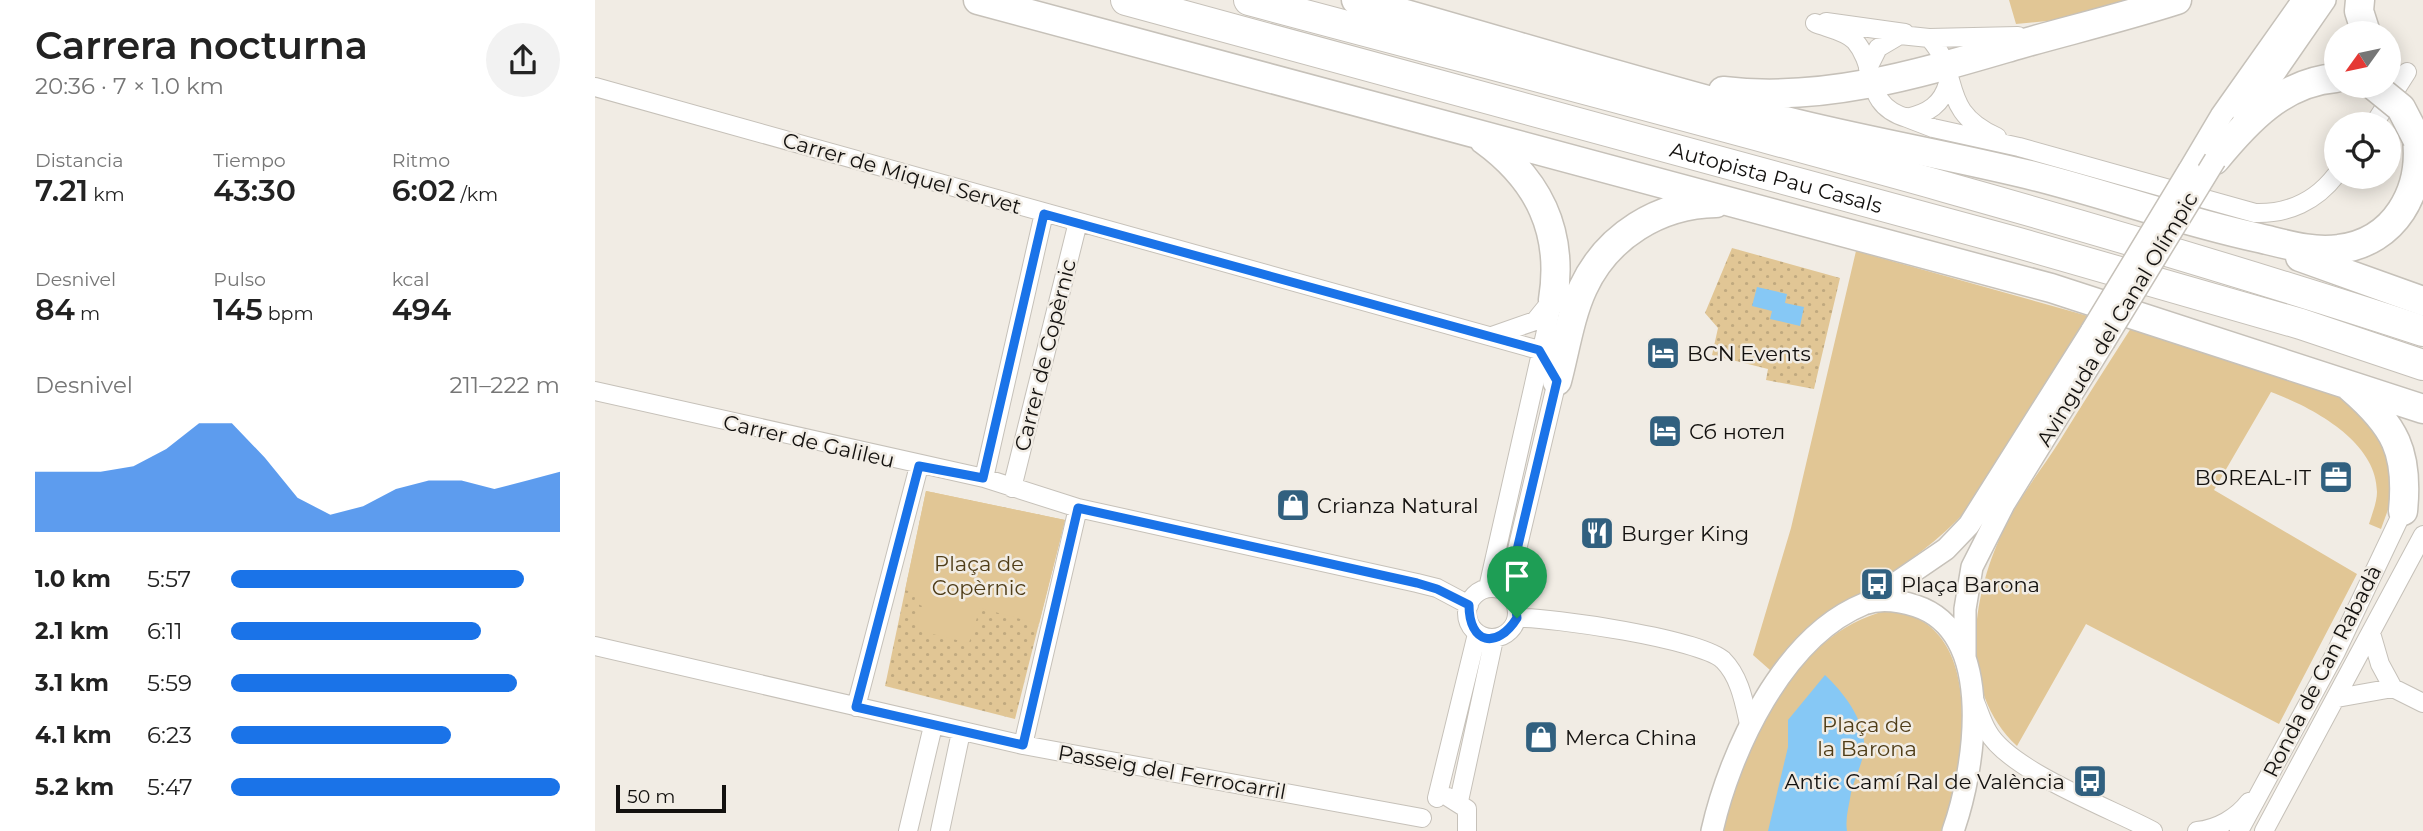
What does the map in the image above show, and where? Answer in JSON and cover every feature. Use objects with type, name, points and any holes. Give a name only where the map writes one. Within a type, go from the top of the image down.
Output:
[{"type":"highway","points":[[978,0],[2051,288],[2344,381],[2423,409]]},
{"type":"highway","name":"Autopista Pau Casals","points":[[1126,0],[2015,242],[2301,324],[2423,365]]},
{"type":"highway","name":"Autopista Pau Casals","points":[[1249,0],[1998,201],[2296,289],[2423,331]]},
{"type":"highway","points":[[1356,0],[1787,121],[2037,177],[2230,232],[2423,301]]},
{"type":"highway","points":[[1621,74],[1752,94],[1811,93],[1869,76],[1947,74],[2064,32],[2177,0]]},
{"type":"highway","points":[[2360,0],[2359,11],[2362,21]]},
{"type":"highway","points":[[2202,165],[2269,104],[2308,83],[2324,80]]},
{"type":"highway","points":[[2230,232],[2324,250],[2348,248],[2373,239],[2396,221],[2414,191],[2419,171],[2420,128],[2401,81]]},
{"type":"highway","points":[[2389,98],[2420,128]]},
{"type":"highway","points":[[1476,134],[1496,149],[1531,185],[1551,225],[1558,271],[1553,300]]},
{"type":"highway","points":[[1557,381],[1583,289],[1605,251],[1624,234],[1646,220],[1701,204],[1730,203]]},
{"type":"highway","points":[[2344,381],[2386,423],[2400,451],[2407,478],[2403,511]]},
{"type":"street","name":"Avinguda del Canal Olímpic","points":[[2202,165],[2221,116],[2304,0]]},
{"type":"street","name":"Avinguda del Canal Olímpic","points":[[1965,660],[1965,609],[1972,567],[2004,504],[2098,336],[2202,165],[2325,0]]},
{"type":"street","points":[[2064,32],[1929,38],[1842,22],[1815,23],[1854,40],[1883,105],[1891,112],[1933,128],[2018,147],[2255,213],[2282,211],[2305,202],[2324,188]]},
{"type":"street","points":[[1869,76],[1884,42],[1910,34]]},
{"type":"street","points":[[1929,38],[1971,122],[2018,147]]},
{"type":"street","points":[[1907,118],[1933,109],[1940,102],[1947,74]]},
{"type":"street","name":"Carrer de Miquel Servet","points":[[595,87],[1539,350]]},
{"type":"street","name":"Carrer de Copèrnic","points":[[983,478],[1044,214]]},
{"type":"street","name":"Carrer de Copèrnic","points":[[1012,488],[1078,222]]},
{"type":"street","points":[[1492,336],[1535,321],[1553,300]]},
{"type":"street","points":[[1488,588],[1539,350],[1553,300]]},
{"type":"street","name":"Avinguda del Canal Olímpic","points":[[1865,604],[1940,554],[1969,525],[2098,336]]},
{"type":"street","points":[[1507,592],[1557,381],[1539,350]]},
{"type":"street","name":"Carrer de Galileu","points":[[595,391],[919,466],[983,478],[1078,508],[1417,583],[1437,589],[1469,605]]},
{"type":"street","points":[[856,707],[919,466]]},
{"type":"street","points":[[1023,745],[1078,508]]},
{"type":"street","name":"Ronda de Can Rabadà","points":[[2239,831],[2331,660],[2403,511]]},
{"type":"street","name":"Ronda de Can Rabadà","points":[[2264,831],[2423,535]]},
{"type":"street","points":[[1488,588],[1507,592],[1515,602],[1517,618],[1508,634],[1486,637],[1469,623],[1469,605],[1476,593],[1488,588]]},
{"type":"street","points":[[1712,831],[1721,792],[1749,724],[1780,678],[1816,636],[1865,604],[1902,602],[1934,615],[1952,634],[1965,660],[1975,702],[1988,733],[2006,752],[2028,767],[2151,830],[2172,831]]},
{"type":"street","points":[[1517,618],[1544,618],[1675,642],[1722,659],[1742,689],[1749,724]]},
{"type":"street","points":[[2371,633],[2380,664],[2393,688],[2423,703]]},
{"type":"street","points":[[1437,799],[1486,637]]},
{"type":"street","points":[[1458,801],[1486,637]]},
{"type":"street","name":"Passeig del Ferrocarril","points":[[595,646],[933,726],[1423,824]]},
{"type":"street","points":[[2331,660],[2329,678],[2337,698],[2393,688]]},
{"type":"street","points":[[1953,831],[1962,804],[1969,764],[1975,702]]},
{"type":"street","points":[[908,831],[933,726]]},
{"type":"street","points":[[940,831],[961,732]]},
{"type":"street","points":[[2197,831],[2214,827],[2240,813],[2268,777]]},
{"type":"street","points":[[1423,824],[1428,804],[1449,797],[1458,801],[1469,816],[1469,831]]},
{"type":"green space","points":[[2009,0],[2129,0],[2057,20],[2016,24]]},
{"type":"green space","points":[[1732,248],[1840,278],[1814,389],[1766,380],[1768,369],[1712,355],[1718,328],[1705,313]]},
{"type":"green space","points":[[1856,251],[2088,316],[1967,510],[1919,553],[1816,626],[1770,670],[1753,655],[1791,528]]},
{"type":"green space","points":[[2133,325],[2337,388],[2388,446],[2394,493],[2381,529],[2369,524],[2377,492],[2374,474],[2366,457],[2339,428],[2304,407],[2271,392],[2214,490],[2357,574],[2279,724],[2086,624],[2017,746],[1998,724],[1985,699],[1978,672],[1976,644],[1983,587],[1991,559],[2014,509]]},
{"type":"green space","name":"Plaça de Copèrnic","points":[[926,491],[1065,520],[1015,719],[885,686]]},
{"type":"green space","points":[[926,491],[1065,520],[1039,624],[980,608],[969,643],[916,630],[922,606],[914,602],[916,594],[905,590]]},
{"type":"green space","name":"Plaça de la Barona","points":[[1889,610],[1921,620],[1943,640],[1956,668],[1961,700],[1961,735],[1957,770],[1941,831],[1724,831],[1736,772],[1795,675],[1809,657],[1844,628]]},
{"type":"water","points":[[1757,287],[1787,294],[1785,303],[1804,307],[1800,326],[1770,319],[1772,311],[1752,306]]},
{"type":"water","points":[[1825,675],[1853,709],[1864,740],[1863,756],[1848,807],[1847,831],[1768,831],[1788,747],[1788,720]]},
{"type":"place","name":"BCN Events","points":[[1663,353]]},
{"type":"place","name":"Сб нотел","points":[[1665,431]]},
{"type":"place","name":"BOREAL-IT","points":[[2336,477]]},
{"type":"place","name":"Crianza Natural","points":[[1293,505]]},
{"type":"place","name":"Burger King","points":[[1597,533]]},
{"type":"place","name":"Plaça Barona","points":[[1877,584]]},
{"type":"place","name":"Merca China","points":[[1541,737]]},
{"type":"place","name":"Antic Camí Ral de València","points":[[2090,781]]},
{"type":"route","points":[[1044,214],[1539,350],[1557,381],[1507,592],[1515,602],[1517,618],[1508,634],[1494,639],[1478,634],[1469,623],[1469,605],[1437,589],[1078,508],[1023,745],[856,707],[919,466],[983,478],[1044,214]]}]
